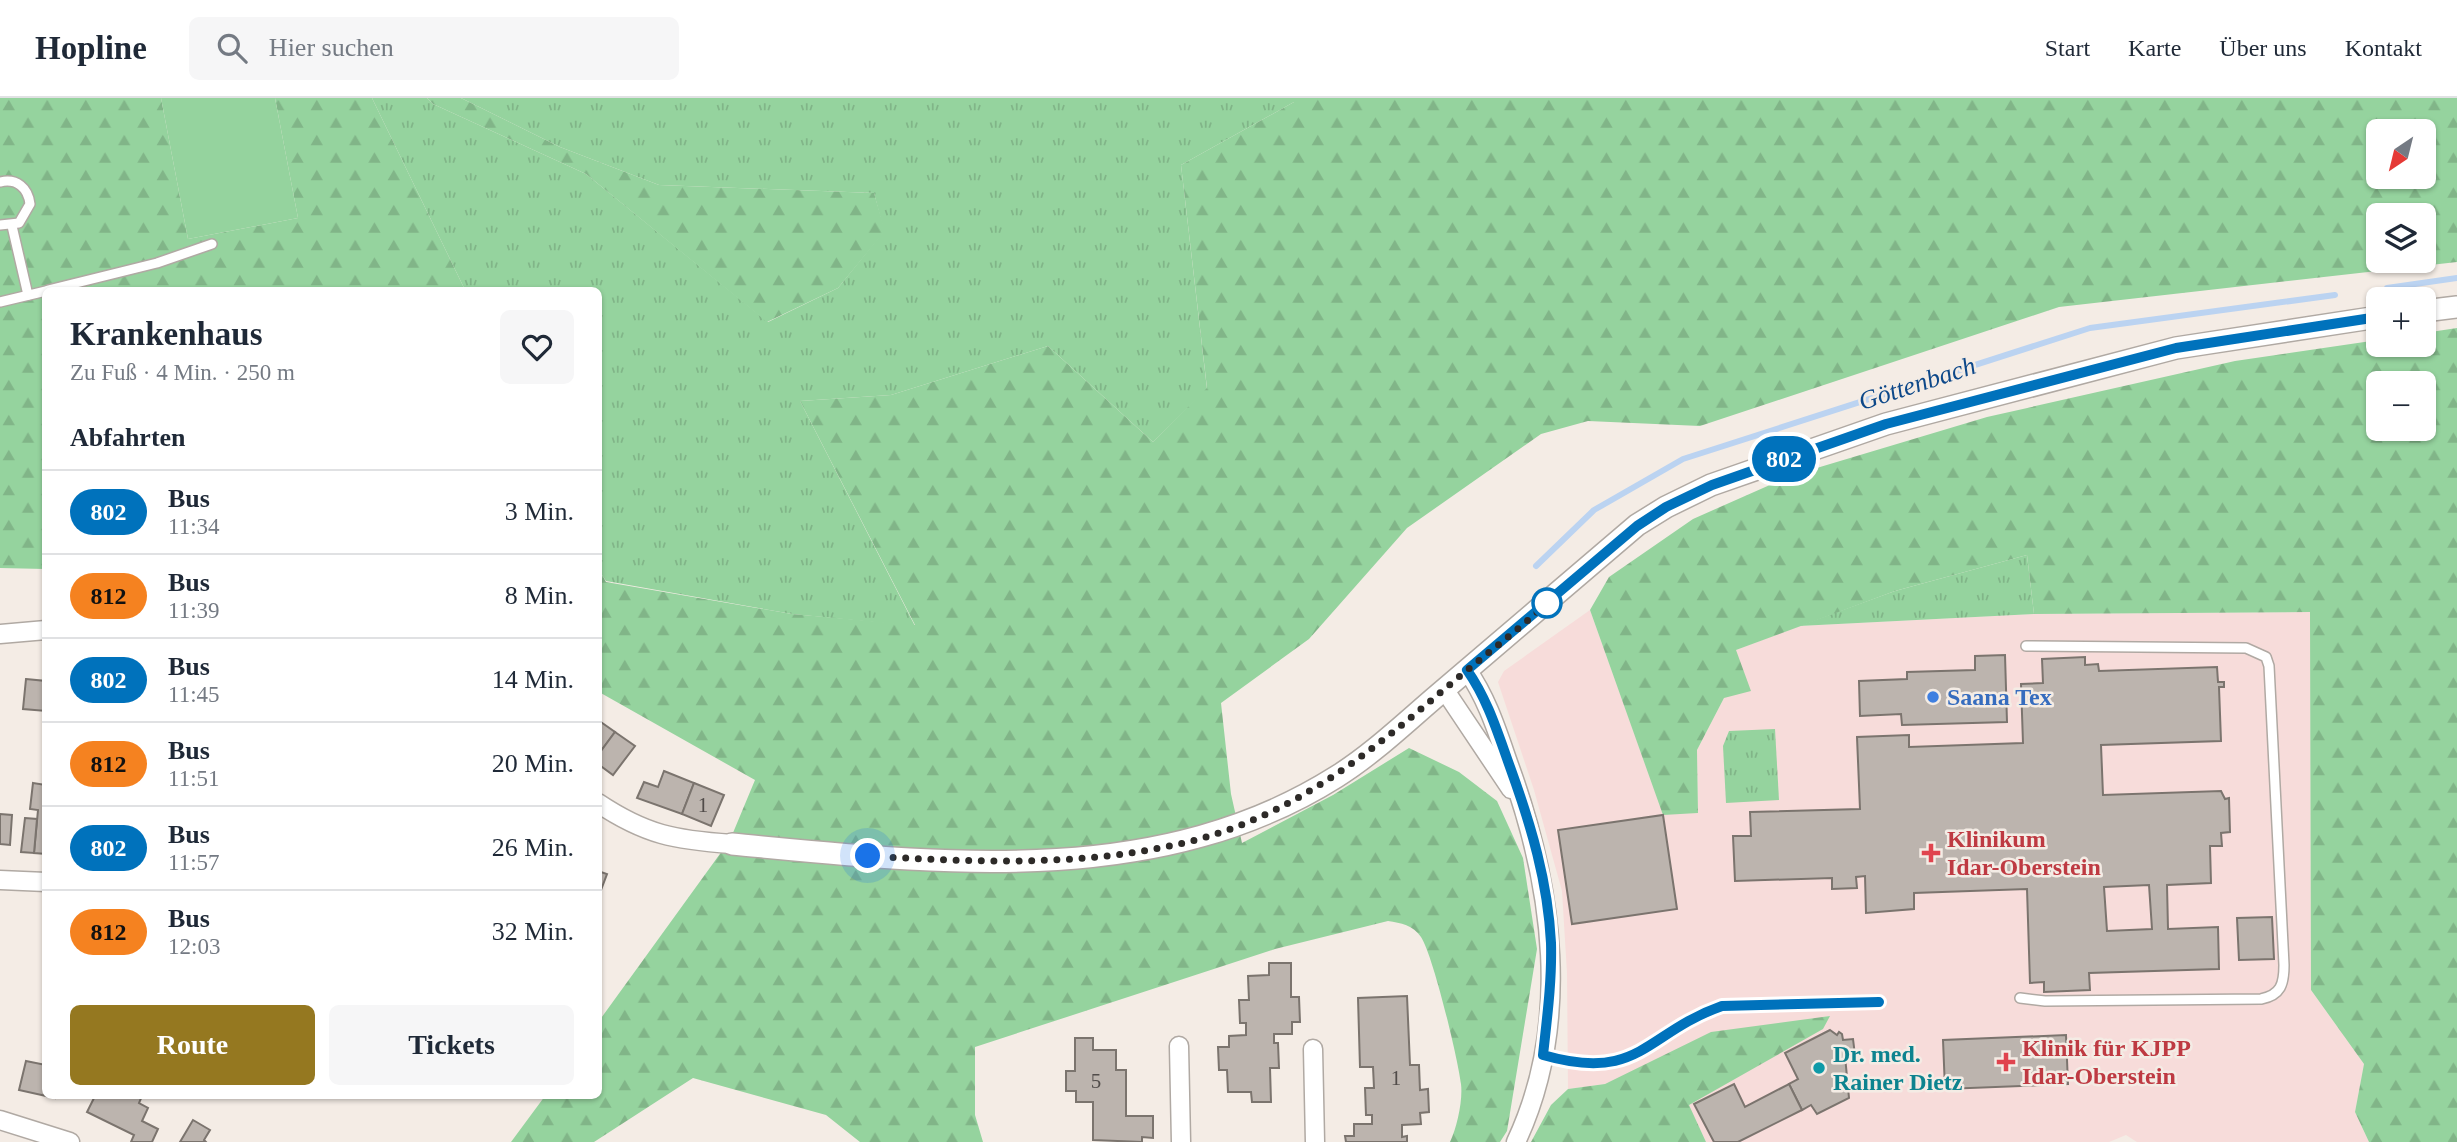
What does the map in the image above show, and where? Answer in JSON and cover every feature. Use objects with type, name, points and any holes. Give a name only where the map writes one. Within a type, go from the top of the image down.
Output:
[{"type":"street","points":[[2436,310],[2457,307]]},
{"type":"street","points":[[602,805],[640,829],[691,841],[846,855],[1038,860],[1092,858],[1180,844],[1264,815],[1337,777],[1637,526],[1666,507],[1712,485],[1886,424],[2176,348],[2366,319]]},
{"type":"street","points":[[0,634],[42,630]]},
{"type":"street","points":[[1467,670],[1486,701],[1525,809],[1543,875],[1551,944],[1543,1055],[1537,1084],[1516,1142]]},
{"type":"street","points":[[1444,690],[1525,809]]},
{"type":"street","points":[[0,880],[42,882]]},
{"type":"street","points":[[1179,1046],[1181,1142]]},
{"type":"street","points":[[1313,1049],[1315,1142]]},
{"type":"street","points":[[0,1120],[70,1142]]},
{"type":"lane","points":[[0,182],[20,184],[29,197],[29,211],[19,223],[12,226],[0,225]]},
{"type":"lane","points":[[12,226],[28,295]]},
{"type":"lane","points":[[63,287],[158,263],[212,244]]},
{"type":"lane","points":[[0,302],[42,292]]},
{"type":"lane","points":[[2020,998],[2045,1001],[2262,999],[2272,997],[2280,989],[2284,965],[2269,666],[2266,657],[2246,648],[2026,646]]},
{"type":"lane","points":[[1543,1055],[1593,1065],[1620,1061],[1651,1046],[1703,1012],[1722,1006],[1879,1002]]},
{"type":"shaded area","name":"Klinikum Idar-Oberstein","points":[[1590,610],[1663,814],[1698,813],[1697,750],[1724,698],[1736,650],[1799,626],[2034,614],[2310,612],[2311,990],[2364,1064],[2355,1112],[2369,1142],[2137,1142],[2126,1135],[2109,1142],[1706,1142],[1688,1105],[1822,1029],[1829,1016],[1650,1064],[1605,1084],[1568,1089],[1567,973],[1562,891],[1534,790],[1498,682],[1504,671]]},
{"type":"green space","points":[[0,98],[161,98],[188,239],[298,218],[275,98],[372,98],[464,287],[42,287],[42,569],[0,568]]},
{"type":"green space","points":[[161,98],[275,98],[298,218],[188,239]]},
{"type":"green space","points":[[372,98],[427,98],[433,104],[586,174],[768,322],[838,288],[884,231],[874,193],[659,185],[560,147],[461,98],[1294,98],[1294,102],[1181,165],[1207,389],[1153,442],[1048,346],[891,395],[800,401],[915,626],[792,614],[606,581],[602,575],[602,287],[464,287]]},
{"type":"green space","points":[[427,98],[461,98],[560,147],[659,185],[874,193],[885,231],[838,288],[767,322],[586,174],[433,104]]},
{"type":"green space","points":[[1294,98],[2457,98],[2457,262],[2436,264],[2436,203],[2366,203],[2366,272],[2059,307],[1700,426],[1588,421],[1541,434],[1407,528],[1309,639],[1221,703],[1231,794],[1242,843],[1333,795],[1409,748],[1459,772],[1497,801],[1523,858],[1537,949],[1507,1131],[1500,1142],[1450,1142],[1459,1113],[1461,1084],[1438,985],[1426,947],[1418,933],[1406,925],[1388,921],[1275,949],[975,1047],[975,1115],[983,1142],[860,1142],[826,1115],[693,1078],[594,1142],[511,1142],[543,1099],[602,1099],[602,1017],[730,840],[755,780],[602,694],[602,575],[606,582],[792,614],[915,625],[800,401],[891,395],[1048,346],[1153,442],[1207,388],[1181,165],[1294,102]]},
{"type":"green space","points":[[2457,328],[2457,1142],[2369,1142],[2355,1112],[2364,1064],[2311,990],[2310,612],[2034,614],[2027,555],[1895,591],[1736,650],[1751,691],[1724,698],[1697,750],[1698,813],[1663,815],[1590,610],[1609,577],[1693,519],[1790,476],[1987,417],[2235,361],[2366,342],[2366,357],[2436,357],[2436,331]]},
{"type":"green space","points":[[2027,555],[2034,614],[1799,626],[1895,591]]},
{"type":"green space","points":[[1775,729],[1779,800],[1726,803],[1723,746],[1729,731]]},
{"type":"green space","points":[[1830,1016],[1823,1029],[1689,1105],[1706,1142],[1531,1142],[1551,1105],[1568,1089],[1605,1084],[1711,1032]]},
{"type":"building","name":"Saana Tex","points":[[2005,655],[2007,722],[1902,725],[1901,714],[1860,716],[1859,681],[1907,679],[1907,672],[1975,670],[1975,656]]},
{"type":"building","points":[[2085,657],[2085,665],[2098,664],[2099,671],[2217,667],[2218,682],[2224,682],[2224,687],[2219,687],[2221,741],[2101,745],[2103,795],[2221,791],[2225,799],[2229,798],[2230,832],[2221,833],[2222,846],[2210,846],[2211,883],[2167,885],[2168,929],[2218,927],[2219,969],[2089,973],[2090,990],[2044,992],[2044,982],[2030,983],[2027,889],[1914,893],[1914,909],[1866,913],[1865,876],[1856,877],[1857,888],[1832,889],[1832,878],[1735,881],[1733,836],[1751,836],[1750,812],[1860,809],[1857,737],[1909,735],[1909,747],[2023,743],[2021,684],[2043,683],[2042,659]],"holes":[[[2149,885],[2152,929],[2107,931],[2104,887]]]},
{"type":"building","points":[[26,679],[42,681],[42,711],[23,709]]},
{"type":"building","points":[[602,723],[615,732],[602,750]]},
{"type":"building","points":[[615,732],[635,746],[613,775],[602,767],[602,750]]},
{"type":"building","points":[[664,771],[694,783],[682,814],[637,798],[644,782],[658,787]]},
{"type":"building","points":[[33,783],[42,784],[42,854],[34,853],[38,810],[30,809]]},
{"type":"building","points":[[694,783],[724,795],[711,826],[682,814]]},
{"type":"building","points":[[0,814],[12,815],[10,845],[0,844]]},
{"type":"building","points":[[1663,815],[1677,909],[1572,924],[1558,830]]},
{"type":"building","points":[[25,818],[37,819],[34,853],[21,852]]},
{"type":"building","points":[[602,872],[607,874],[602,887]]},
{"type":"building","points":[[2272,917],[2274,959],[2239,960],[2237,918]]},
{"type":"building","points":[[1269,963],[1291,963],[1291,997],[1299,997],[1300,1022],[1292,1022],[1292,1034],[1274,1034],[1274,1043],[1278,1043],[1279,1068],[1270,1068],[1271,1102],[1252,1102],[1251,1092],[1228,1092],[1227,1070],[1219,1070],[1218,1047],[1229,1047],[1229,1036],[1246,1035],[1246,1023],[1240,1023],[1239,1000],[1249,1000],[1248,976],[1269,975]]},
{"type":"building","points":[[1407,996],[1410,1065],[1419,1065],[1420,1090],[1428,1089],[1429,1112],[1420,1113],[1421,1124],[1402,1125],[1402,1137],[1407,1136],[1407,1142],[1346,1142],[1345,1136],[1354,1136],[1354,1124],[1372,1124],[1372,1115],[1366,1115],[1365,1088],[1374,1088],[1373,1067],[1360,1067],[1358,998]]},
{"type":"building","name":"Dr. med. Rainer Dietz","points":[[1830,1030],[1837,1035],[1839,1032],[1842,1034],[1843,1040],[1853,1039],[1855,1055],[1845,1056],[1849,1098],[1817,1114],[1811,1105],[1802,1110],[1789,1084],[1798,1079],[1785,1053]]},
{"type":"building","name":"Klinik für KJPP Idar-Oberstein","points":[[2066,1035],[2068,1084],[1945,1089],[1943,1040]]},
{"type":"building","points":[[1075,1038],[1093,1038],[1093,1050],[1116,1050],[1116,1070],[1126,1070],[1126,1116],[1153,1116],[1153,1138],[1142,1137],[1142,1142],[1093,1140],[1093,1102],[1076,1102],[1076,1091],[1066,1091],[1066,1071],[1075,1071]]},
{"type":"building","points":[[26,1061],[42,1064],[42,1095],[19,1090]]},
{"type":"building","points":[[1734,1084],[1745,1107],[1789,1084],[1802,1110],[1738,1142],[1714,1142],[1694,1104]]},
{"type":"building","points":[[94,1099],[141,1099],[139,1103],[148,1108],[142,1121],[158,1129],[152,1142],[131,1142],[134,1135],[87,1112]]},
{"type":"building","points":[[193,1120],[210,1130],[204,1140],[206,1142],[180,1142]]},
{"type":"waterway","name":"Göttenbach","points":[[2394,287],[2457,278]]},
{"type":"waterway","name":"Göttenbach","points":[[1536,566],[1594,510],[1683,459],[2090,328],[2335,295]]},
{"type":"bus line","name":"802","points":[[1879,1002],[1722,1006],[1703,1012],[1651,1046],[1620,1061],[1593,1065],[1543,1055],[1551,944],[1543,875],[1525,809],[1496,726],[1479,687],[1467,670],[1637,526],[1666,507],[1712,485],[1886,424],[2176,348],[2366,319]]},
{"type":"place","name":"Saana Tex","points":[[1933,697]]},
{"type":"place","name":"Klinikum Idar-Oberstein","points":[[1931,853]]},
{"type":"place","name":"Klinik für KJPP Idar-Oberstein","points":[[2006,1062]]},
{"type":"place","name":"Dr. med. Rainer Dietz","points":[[1819,1068]]},
{"type":"route","points":[[868,856],[975,860],[1092,858],[1180,844],[1216,834],[1264,815],[1337,777],[1547,603]]}]
